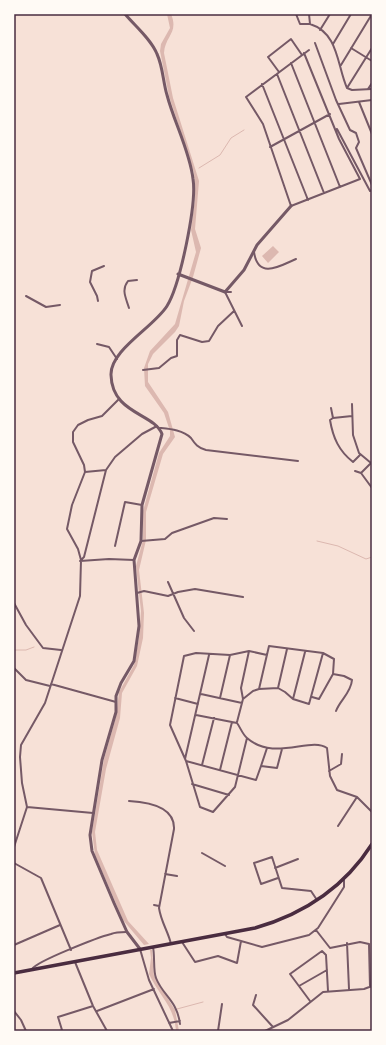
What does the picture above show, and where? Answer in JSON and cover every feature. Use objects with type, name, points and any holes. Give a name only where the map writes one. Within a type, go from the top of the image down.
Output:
[{"type":"main road","points":[[14,973],[225,934],[276,922],[318,901],[344,880],[372,844]]},
{"type":"street","points":[[125,14],[157,53],[166,95],[194,180],[193,206],[178,274],[168,305],[117,359],[111,371],[111,379],[119,399],[139,415],[159,427],[181,432],[191,439],[196,445],[206,450],[298,461]]},
{"type":"street","points":[[296,14],[300,24],[310,24],[320,30],[333,44],[336,49],[347,88]]},
{"type":"street","points":[[310,14],[310,24]]},
{"type":"street","points":[[320,30],[330,14]]},
{"type":"street","points":[[333,44],[351,14]]},
{"type":"street","points":[[341,65],[372,14]]},
{"type":"street","points":[[279,72],[268,56],[291,39],[303,54],[334,123],[370,191],[372,190]]},
{"type":"street","points":[[315,43],[350,130],[356,133],[360,142],[356,148],[372,185]]},
{"type":"street","points":[[351,48],[372,61]]},
{"type":"street","points":[[347,88],[372,48]]},
{"type":"street","points":[[291,206],[263,124],[246,97],[309,50]]},
{"type":"street","points":[[291,63],[340,187]]},
{"type":"street","points":[[277,74],[324,193]]},
{"type":"street","points":[[368,89],[372,83]]},
{"type":"street","points":[[262,84],[308,200]]},
{"type":"street","points":[[347,88],[352,90],[372,89]]},
{"type":"street","points":[[339,104],[372,100]]},
{"type":"street","points":[[359,102],[372,134]]},
{"type":"street","points":[[270,147],[330,114]]},
{"type":"street","points":[[225,292],[244,270],[254,249],[291,206],[360,179],[339,139],[334,123]]},
{"type":"street","points":[[254,249],[256,260],[262,268],[266,269],[272,269],[296,259]]},
{"type":"street","points":[[98,301],[90,282],[92,271],[104,266]]},
{"type":"street","points":[[178,274],[225,292],[231,292]]},
{"type":"street","points":[[129,308],[123,290],[124,286],[128,281],[137,280]]},
{"type":"street","points":[[225,292],[242,326]]},
{"type":"street","points":[[26,296],[46,307],[60,305]]},
{"type":"street","points":[[143,370],[159,368],[171,358],[177,356],[177,340],[180,335],[202,342],[208,341],[219,324],[234,311]]},
{"type":"street","points":[[97,344],[109,347],[117,359]]},
{"type":"street","points":[[14,847],[27,807],[22,783],[20,757],[21,745],[45,703],[80,596],[80,560],[78,549],[67,529],[72,505],[85,472],[84,466],[73,442],[73,432],[78,425],[102,416],[119,399]]},
{"type":"street","points":[[352,404],[353,435],[360,455],[371,463],[362,473]]},
{"type":"street","points":[[331,408],[333,418],[330,420],[331,427],[343,454],[353,462],[360,455]]},
{"type":"street","points":[[333,418],[352,416]]},
{"type":"street","points":[[80,560],[84,557],[106,470],[115,457],[142,434],[159,427]]},
{"type":"street","points":[[159,427],[162,434],[142,505],[141,541],[134,560],[138,593],[139,626],[134,661],[121,682],[113,724],[102,760],[90,835],[92,851],[127,932],[140,949],[146,972],[173,1031]]},
{"type":"street","points":[[85,472],[106,470]]},
{"type":"street","points":[[355,471],[362,473],[372,488]]},
{"type":"street","points":[[115,546],[124,502],[142,505]]},
{"type":"street","points":[[141,541],[166,539],[172,533],[214,518],[227,519]]},
{"type":"street","points":[[80,560],[134,560]]},
{"type":"street","points":[[168,582],[184,618],[194,631]]},
{"type":"street","points":[[138,593],[143,592],[168,596],[178,592],[195,589],[243,596]]},
{"type":"street","points":[[14,603],[26,625],[43,648],[62,650]]},
{"type":"street","points":[[259,689],[270,646],[305,652],[322,653],[334,660],[333,674],[319,699],[312,697]]},
{"type":"street","points":[[278,688],[287,649]]},
{"type":"street","points":[[247,738],[235,787],[213,812],[200,807],[191,784],[186,760],[170,725],[184,656],[196,654],[230,655],[249,651],[267,655]]},
{"type":"street","points":[[237,723],[243,700],[241,688],[249,651]]},
{"type":"street","points":[[293,699],[305,652]]},
{"type":"street","points":[[243,700],[259,689],[278,688],[293,699],[309,704],[322,653]]},
{"type":"street","points":[[186,760],[209,655]]},
{"type":"street","points":[[220,698],[230,655]]},
{"type":"street","points":[[14,668],[26,680],[116,702]]},
{"type":"street","points":[[333,674],[344,676],[352,680],[351,688],[339,703],[336,711]]},
{"type":"street","points":[[201,694],[242,703]]},
{"type":"street","points":[[175,698],[198,704]]},
{"type":"street","points":[[196,715],[237,723],[247,738],[267,748],[282,749],[303,747],[310,744],[327,748],[329,771],[337,790],[357,797],[372,812]]},
{"type":"street","points":[[202,765],[214,718]]},
{"type":"street","points":[[220,770],[232,722]]},
{"type":"street","points":[[186,760],[256,780],[267,748]]},
{"type":"street","points":[[261,766],[276,768],[282,749]]},
{"type":"street","points":[[329,771],[341,764],[342,754]]},
{"type":"street","points":[[191,784],[229,794]]},
{"type":"street","points":[[338,826],[357,797]]},
{"type":"street","points":[[129,801],[150,803],[165,811],[172,817],[174,829],[159,906],[161,918],[168,929],[171,944]]},
{"type":"street","points":[[27,807],[93,813]]},
{"type":"street","points":[[202,853],[225,866]]},
{"type":"street","points":[[278,878],[261,884],[254,863],[270,857],[282,888],[311,891],[318,901]]},
{"type":"street","points":[[275,868],[298,859]]},
{"type":"street","points":[[14,863],[39,876],[70,950]]},
{"type":"street","points":[[165,874],[177,876]]},
{"type":"street","points":[[225,934],[227,937],[262,947],[306,936],[316,930],[344,887],[344,880]]},
{"type":"street","points":[[154,905],[159,906]]},
{"type":"street","points":[[14,945],[60,925]]},
{"type":"street","points":[[265,1031],[288,1020],[310,1001],[328,991],[364,989],[371,986],[369,944],[360,942],[347,943],[330,948],[316,930]]},
{"type":"street","points":[[32,969],[42,962],[112,933],[127,932]]},
{"type":"street","points":[[182,942],[195,962],[218,956],[237,963],[241,941]]},
{"type":"street","points":[[347,943],[349,989]]},
{"type":"street","points":[[152,947],[155,959],[154,973],[159,984],[170,998],[180,1022],[169,1023]]},
{"type":"street","points":[[310,1001],[290,974],[322,951],[326,955],[328,991]]},
{"type":"street","points":[[74,961],[93,1006],[107,1031]]},
{"type":"street","points":[[299,986],[327,970]]},
{"type":"street","points":[[288,979],[292,976]]},
{"type":"street","points":[[97,1011],[154,988],[159,984]]},
{"type":"street","points":[[256,994],[253,1005],[273,1027]]},
{"type":"street","points":[[218,1031],[222,1004]]},
{"type":"street","points":[[60,1031],[62,1030],[58,1017],[93,1006]]},
{"type":"street","points":[[14,1011],[21,1020],[26,1031]]},
{"type":"shaded area","points":[[167,14],[171,14],[173,20],[173,30],[165,47],[164,53],[173,98],[199,181],[195,229],[201,248],[193,277],[184,301],[179,326],[153,354],[148,364],[148,382],[168,412],[175,437],[163,454],[146,512],[146,540],[139,570],[144,613],[143,638],[137,666],[122,693],[120,718],[106,769],[95,832],[97,850],[128,921],[149,944],[144,945],[123,920],[95,855],[92,832],[104,759],[116,717],[119,692],[134,665],[139,638],[141,611],[136,566],[143,540],[143,511],[159,453],[170,436],[170,431],[164,413],[145,386],[144,368],[150,351],[175,324],[196,252],[191,230],[195,199],[194,173],[169,96],[160,51],[161,44],[170,28]]},
{"type":"shaded area","points":[[273,246],[279,252],[268,263],[262,256]]},
{"type":"shaded area","points":[[150,950],[152,950],[154,976],[175,1010],[179,1031],[176,1031],[175,1022],[169,1007],[149,974],[151,958]]},
{"type":"waterway","points":[[199,168],[220,155],[231,138],[244,130]]},
{"type":"waterway","points":[[317,541],[338,546],[366,559],[372,557]]},
{"type":"waterway","points":[[14,650],[26,650],[34,647]]},
{"type":"waterway","points":[[177,1009],[203,1002]]}]
